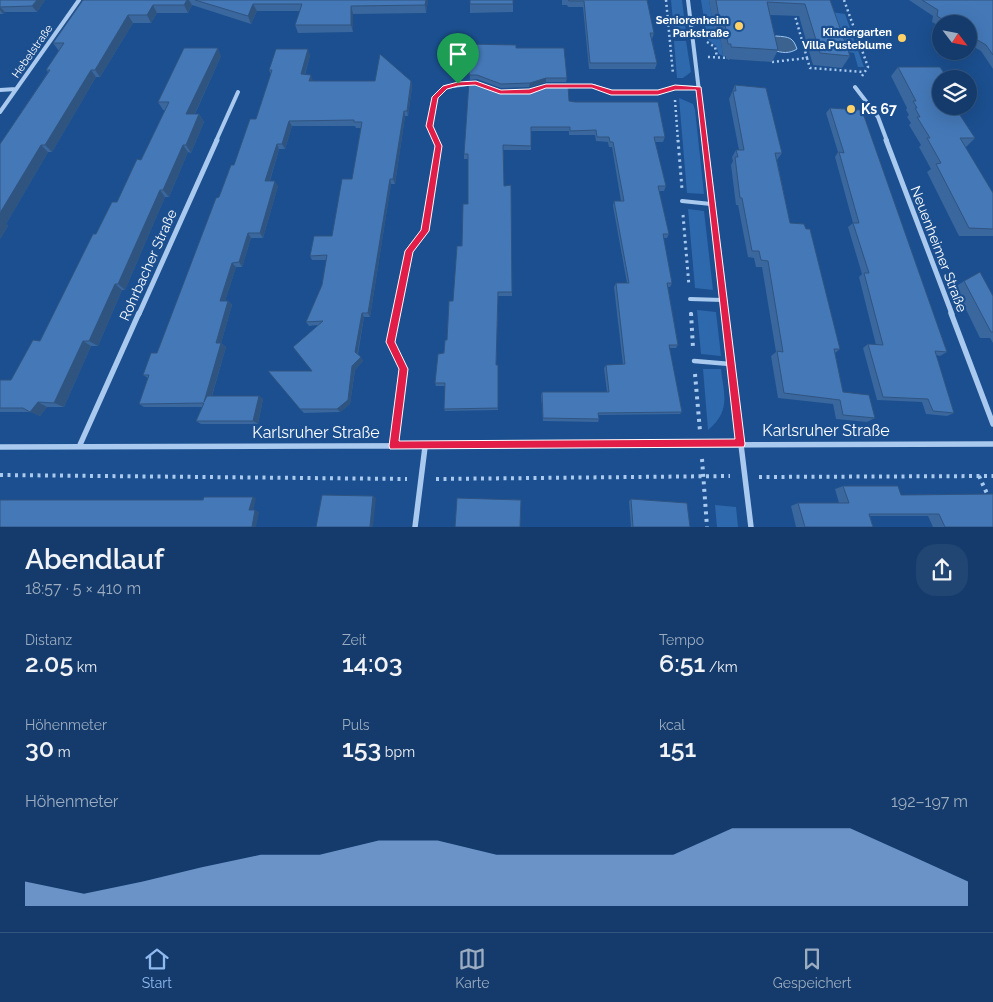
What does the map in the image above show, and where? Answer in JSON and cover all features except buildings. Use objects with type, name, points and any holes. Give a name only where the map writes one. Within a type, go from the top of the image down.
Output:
[{"type":"street","name":"Hebelstraße","points":[[0,112],[79,0]]},
{"type":"street","points":[[688,0],[722,300],[751,527]]},
{"type":"street","points":[[394,446],[403,369],[391,342],[409,251],[425,231],[438,146],[429,126],[435,97],[450,85],[476,83],[484,86]]},
{"type":"street","points":[[555,86],[592,86],[611,92],[658,93],[675,88],[698,88]]},
{"type":"street","name":"Neuenheimer Straße","points":[[854,87],[878,117],[993,424]]},
{"type":"street","points":[[0,90],[16,89]]},
{"type":"street","name":"Rohrbacher Straße","points":[[79,447],[238,92]]},
{"type":"street","name":"Karlsruher Straße","points":[[0,446],[426,447],[701,443],[993,444]]},
{"type":"street","points":[[415,527],[426,447]]},
{"type":"lane","points":[[682,201],[711,204]]},
{"type":"lane","points":[[690,299],[722,300]]},
{"type":"lane","points":[[694,361],[730,364]]},
{"type":"path","points":[[844,0],[868,67],[854,87]]},
{"type":"path","points":[[796,14],[810,68],[865,72]]},
{"type":"path","points":[[704,41],[715,47],[715,57],[732,58]]},
{"type":"path","points":[[772,62],[807,58]]},
{"type":"path","points":[[682,201],[701,443]]},
{"type":"path","points":[[0,475],[421,480],[704,476],[993,476]]},
{"type":"path","points":[[704,476],[708,527]]},
{"type":"path","points":[[980,476],[993,507]]},
{"type":"shaded area","points":[[671,0],[682,0],[686,33],[674,32]]},
{"type":"shaded area","points":[[701,0],[709,0],[715,35],[720,36],[723,56],[719,54],[716,46],[707,39]]},
{"type":"shaded area","points":[[823,11],[845,14],[864,67],[858,67],[854,53],[836,50]]},
{"type":"shaded area","points":[[776,36],[790,38],[797,49],[791,52],[773,50],[771,38]]},
{"type":"shaded area","points":[[674,41],[686,41],[691,72],[683,78],[677,78]]},
{"type":"shaded area","points":[[679,98],[693,104],[695,110],[704,194],[687,193]]},
{"type":"shaded area","points":[[688,209],[704,211],[713,290],[695,288]]},
{"type":"shaded area","points":[[697,310],[716,312],[721,356],[701,354]]},
{"type":"shaded area","points":[[703,369],[721,369],[724,395],[723,409],[720,416],[708,430]]},
{"type":"shaded area","points":[[715,505],[736,507],[738,527],[717,527]]},
{"type":"place","name":"Seniorenheim Parkstraße","points":[[739,26]]},
{"type":"place","name":"Kindergarten Villa Pusteblume","points":[[902,38]]},
{"type":"place","name":"Ks 67","points":[[851,109]]},
{"type":"route","points":[[476,83],[500,92],[530,91],[546,86],[592,86],[611,92],[658,93],[675,88],[698,88],[740,444],[394,446],[403,369],[391,342],[409,251],[425,231],[438,146],[429,126],[432,107],[435,97],[439,92],[445,87],[458,84],[476,83]]}]
